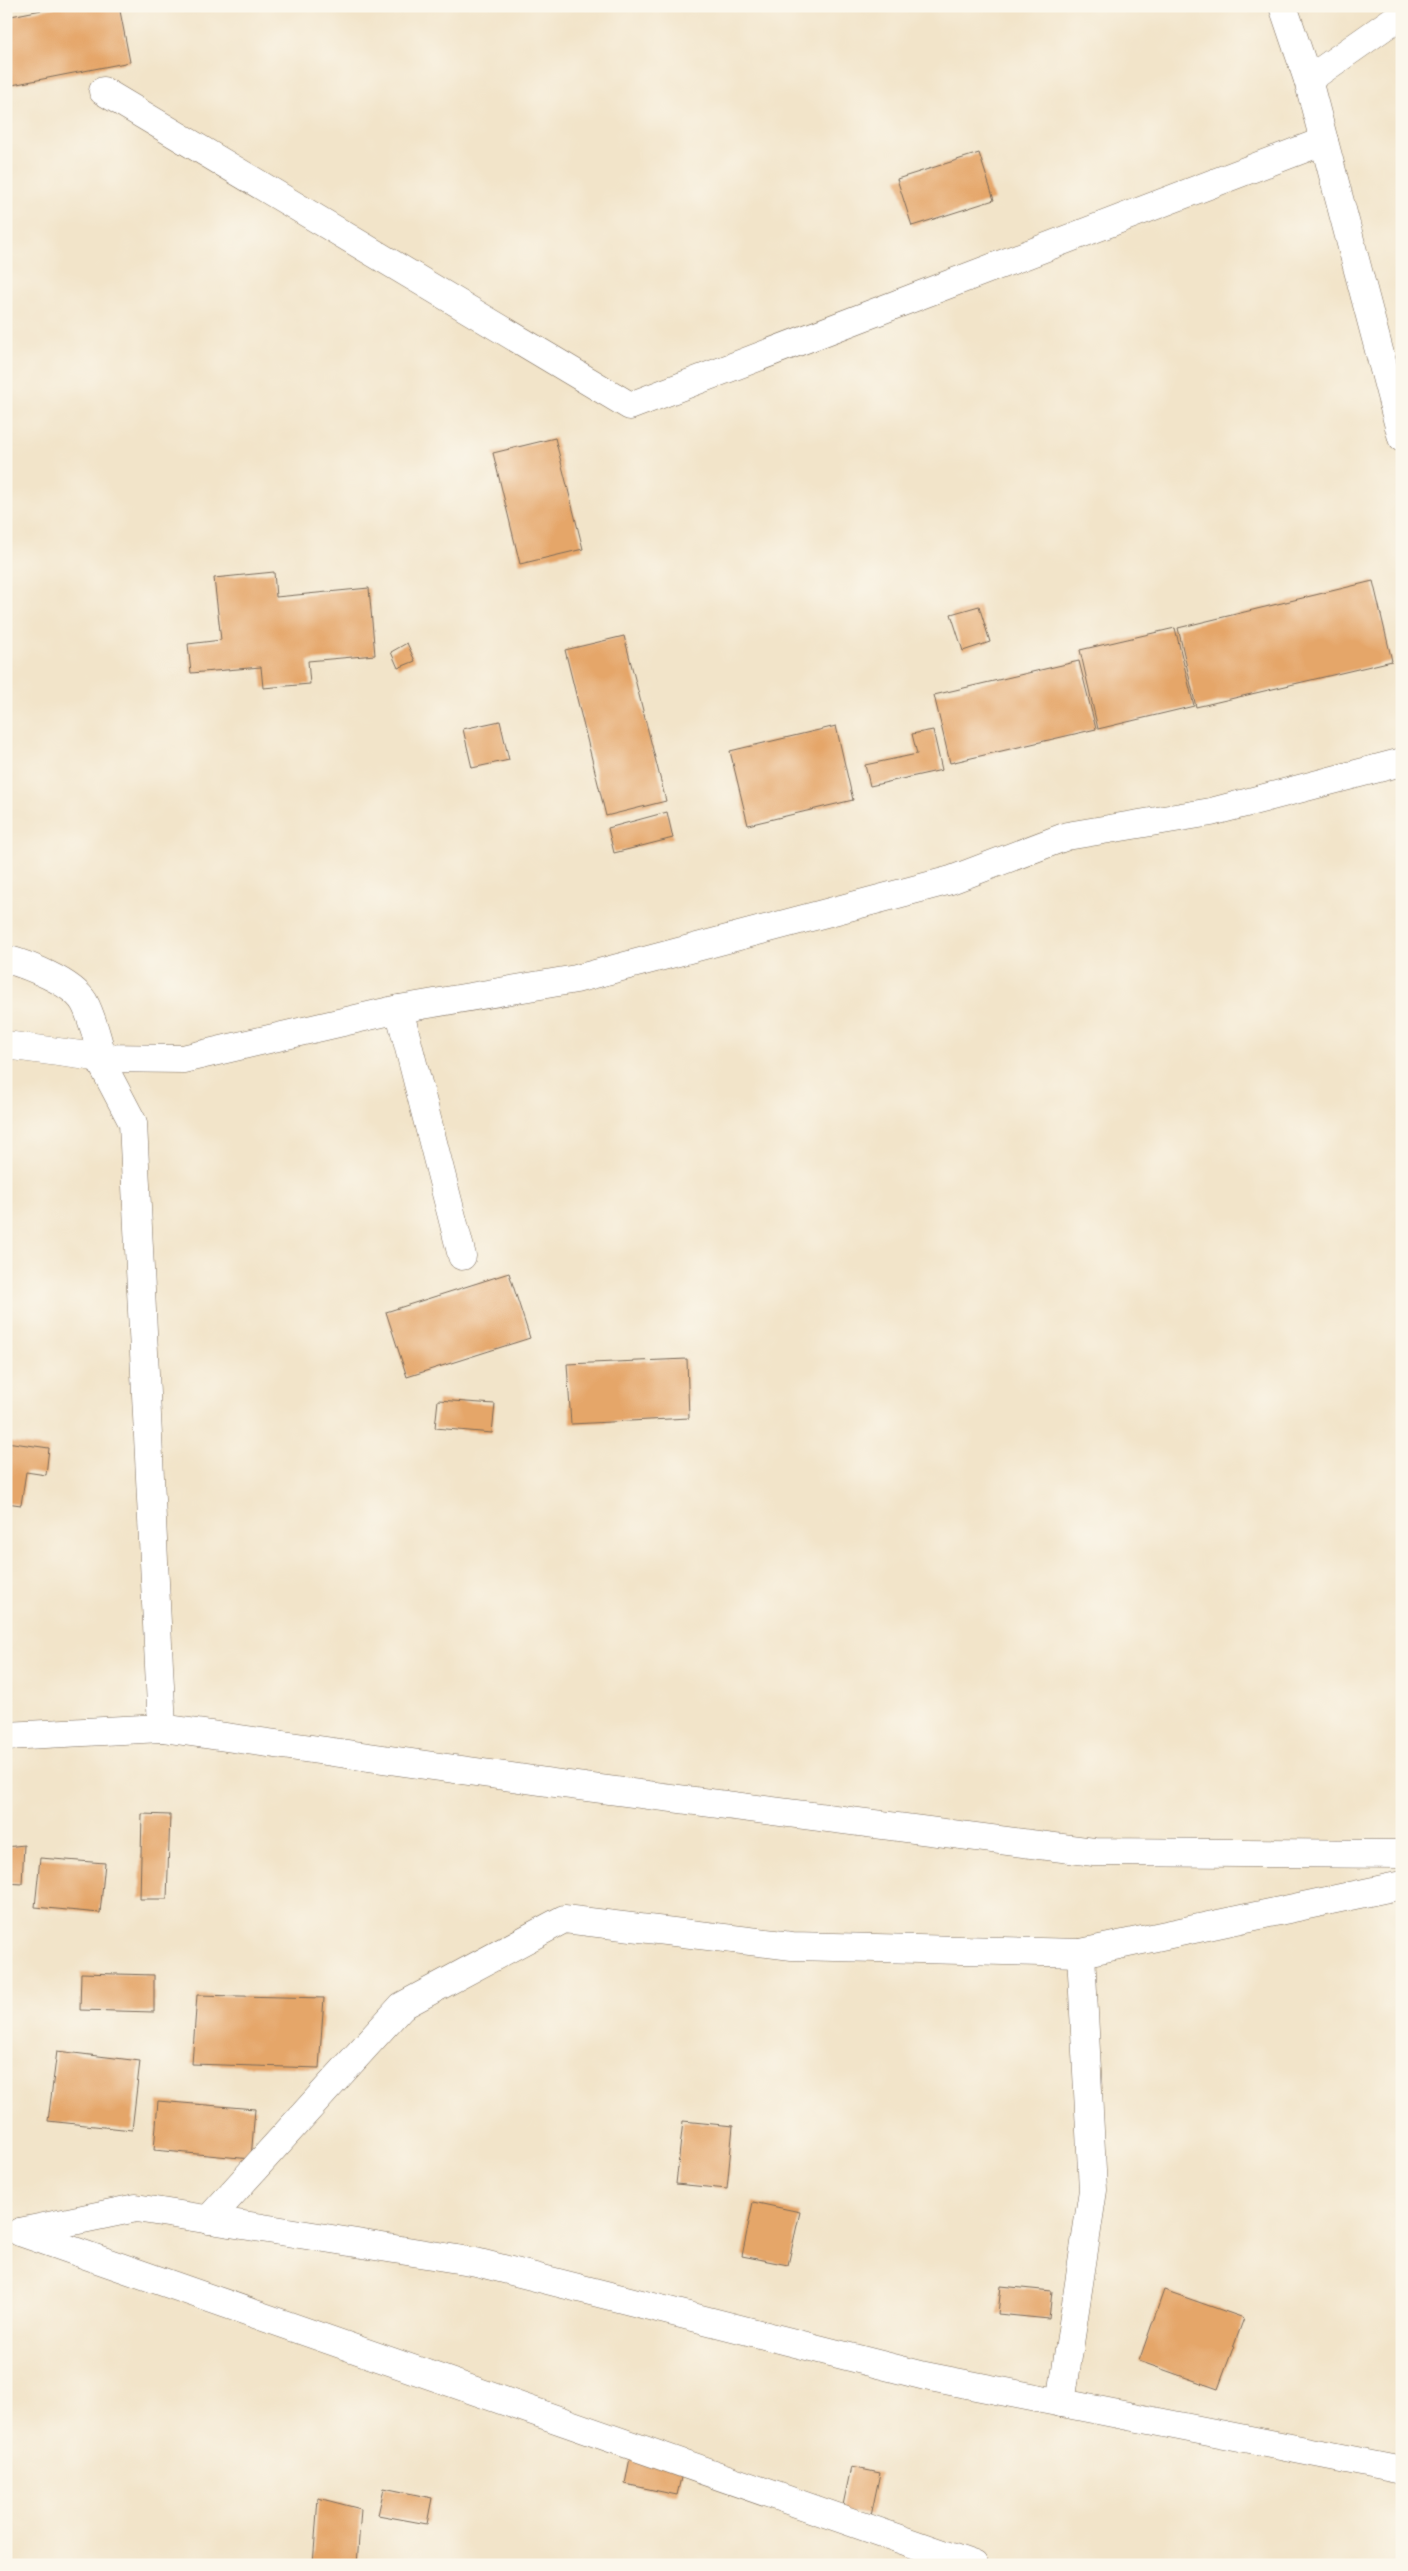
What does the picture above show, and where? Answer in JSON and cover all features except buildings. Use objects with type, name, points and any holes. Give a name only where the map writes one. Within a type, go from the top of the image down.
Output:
[{"type":"street","points":[[1284,6],[1308,80],[1402,438]]},
{"type":"street","points":[[1308,80],[1402,14]]},
{"type":"street","points":[[103,92],[630,406],[1324,141]]},
{"type":"street","points":[[6,1045],[103,1058],[183,1059],[399,1009],[576,979],[951,880],[1067,836],[1211,812],[1402,762]]},
{"type":"street","points":[[6,959],[27,965],[58,980],[84,1001],[103,1058],[102,1062],[133,1123],[162,1728]]},
{"type":"street","points":[[399,1009],[462,1256]]},
{"type":"street","points":[[6,1736],[162,1728],[554,1784],[1094,1852],[1402,1854]]},
{"type":"street","points":[[208,2220],[402,2006],[564,1919],[792,1946],[1081,1952],[1402,1885]]},
{"type":"street","points":[[1061,2403],[1093,2190],[1081,1952]]},
{"type":"street","points":[[13,2231],[136,2208],[476,2262],[924,2376],[1402,2470]]},
{"type":"street","points":[[13,2231],[974,2565]]}]
